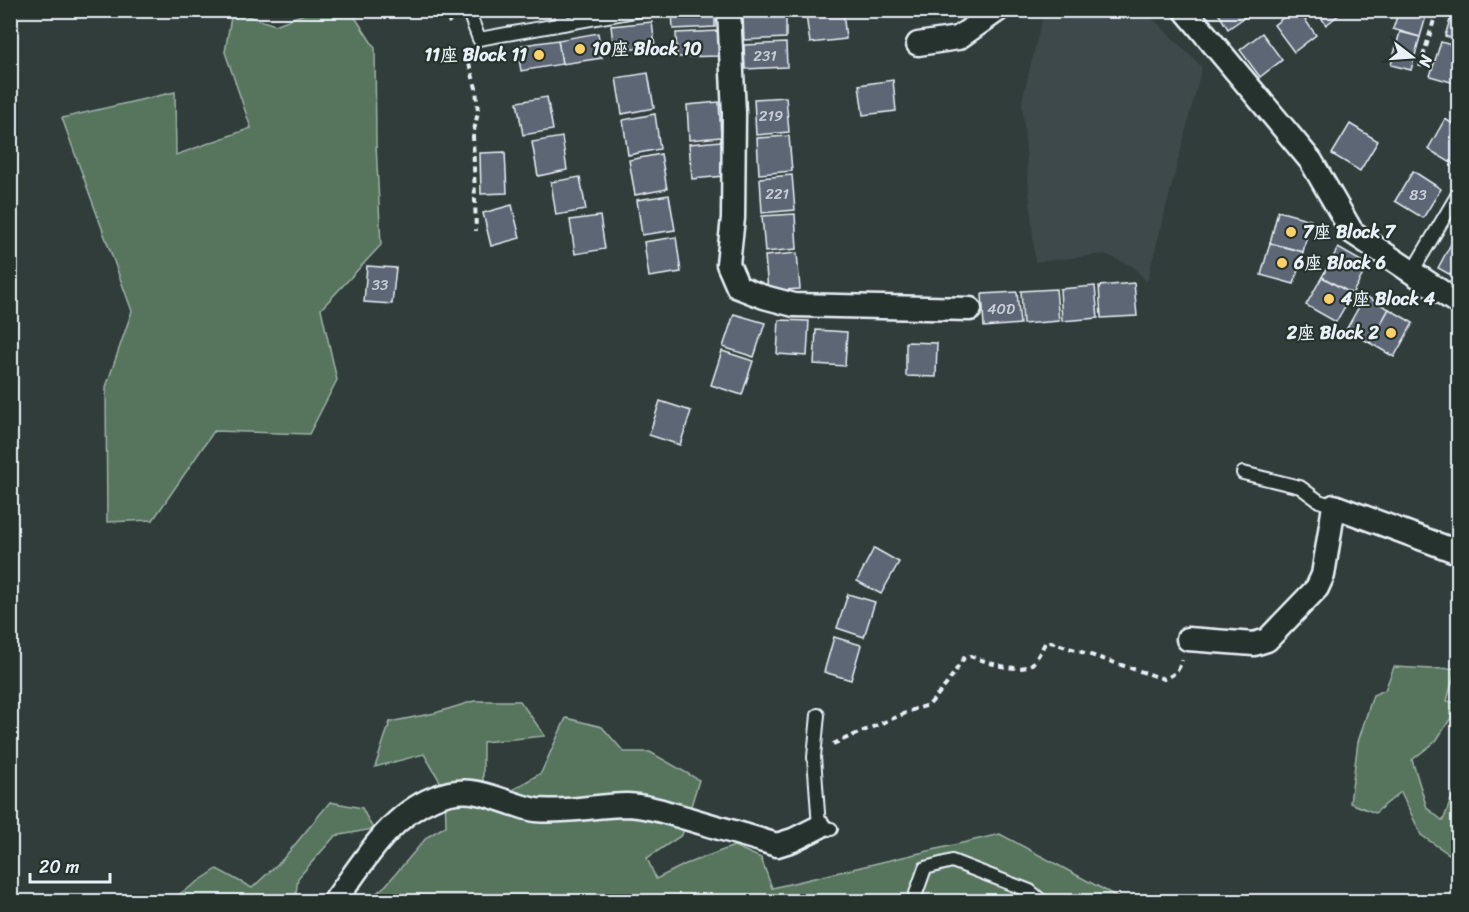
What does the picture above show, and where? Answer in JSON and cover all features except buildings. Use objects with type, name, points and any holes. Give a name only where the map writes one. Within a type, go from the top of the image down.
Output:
[{"type":"street","points":[[729,10],[734,125],[733,218],[728,264],[738,287],[794,305],[970,309]]},
{"type":"street","points":[[918,44],[957,38],[998,10]]},
{"type":"street","points":[[1185,10],[1311,161],[1352,231],[1458,303]]},
{"type":"street","points":[[1188,639],[1254,644],[1267,640],[1317,588],[1323,574],[1334,506],[1458,552]]},
{"type":"street","points":[[334,902],[388,830],[402,817],[434,798],[461,790],[474,791],[533,809],[561,810],[628,805],[660,810],[777,845],[825,828]]},
{"type":"lane","points":[[468,10],[479,39],[641,10]]},
{"type":"lane","points":[[560,10],[563,24]]},
{"type":"lane","points":[[1412,272],[1458,194]]},
{"type":"lane","points":[[1243,473],[1300,487],[1319,501],[1334,506]]},
{"type":"lane","points":[[818,715],[814,757],[825,828]]},
{"type":"lane","points":[[913,902],[925,868],[952,861],[1030,891],[1043,902]]},
{"type":"path","points":[[443,10],[452,26]]},
{"type":"path","points":[[1420,67],[1437,10]]},
{"type":"path","points":[[462,46],[468,56],[476,88],[478,112],[473,135],[476,231]]},
{"type":"path","points":[[814,757],[825,747],[929,705],[964,658],[970,656],[1010,668],[1021,668],[1032,664],[1045,643],[1051,642],[1164,679],[1173,675],[1180,666],[1188,639]]},
{"type":"shaded area","points":[[1044,11],[1138,11],[1154,20],[1202,67],[1147,282],[1134,267],[1105,254],[1035,262],[1022,101]]},
{"type":"green space","points":[[232,11],[275,25],[312,11],[351,11],[375,48],[376,144],[381,245],[321,309],[337,380],[309,434],[214,431],[153,520],[107,522],[106,387],[132,311],[62,118],[175,92],[176,155],[251,128],[225,52]]},
{"type":"green space","points":[[1394,667],[1456,668],[1447,701],[1458,703],[1458,707],[1436,741],[1412,760],[1427,808],[1443,821],[1458,781],[1458,859],[1421,835],[1401,792],[1375,813],[1350,803],[1358,742],[1373,695],[1385,690]]},
{"type":"green space","points":[[474,701],[520,701],[545,736],[483,742],[483,784],[509,792],[541,773],[566,718],[602,727],[624,752],[650,752],[699,780],[682,835],[647,858],[656,879],[686,864],[734,846],[761,858],[772,888],[1000,834],[1125,901],[366,902],[386,885],[427,837],[446,826],[445,790],[424,754],[375,767],[390,722],[435,713]]},
{"type":"green space","points":[[330,802],[362,808],[373,829],[335,836],[298,878],[295,901],[169,901],[217,869],[252,888],[283,859]]},
{"type":"place","name":"10座 Block 10","points":[[580,49]]},
{"type":"place","name":"11座 Block 11","points":[[539,55]]},
{"type":"place","name":"7座 Block 7","points":[[1291,232]]},
{"type":"place","name":"6座 Block 6","points":[[1282,263]]},
{"type":"place","name":"4座 Block 4","points":[[1329,299]]},
{"type":"place","name":"2座 Block 2","points":[[1391,333]]}]
